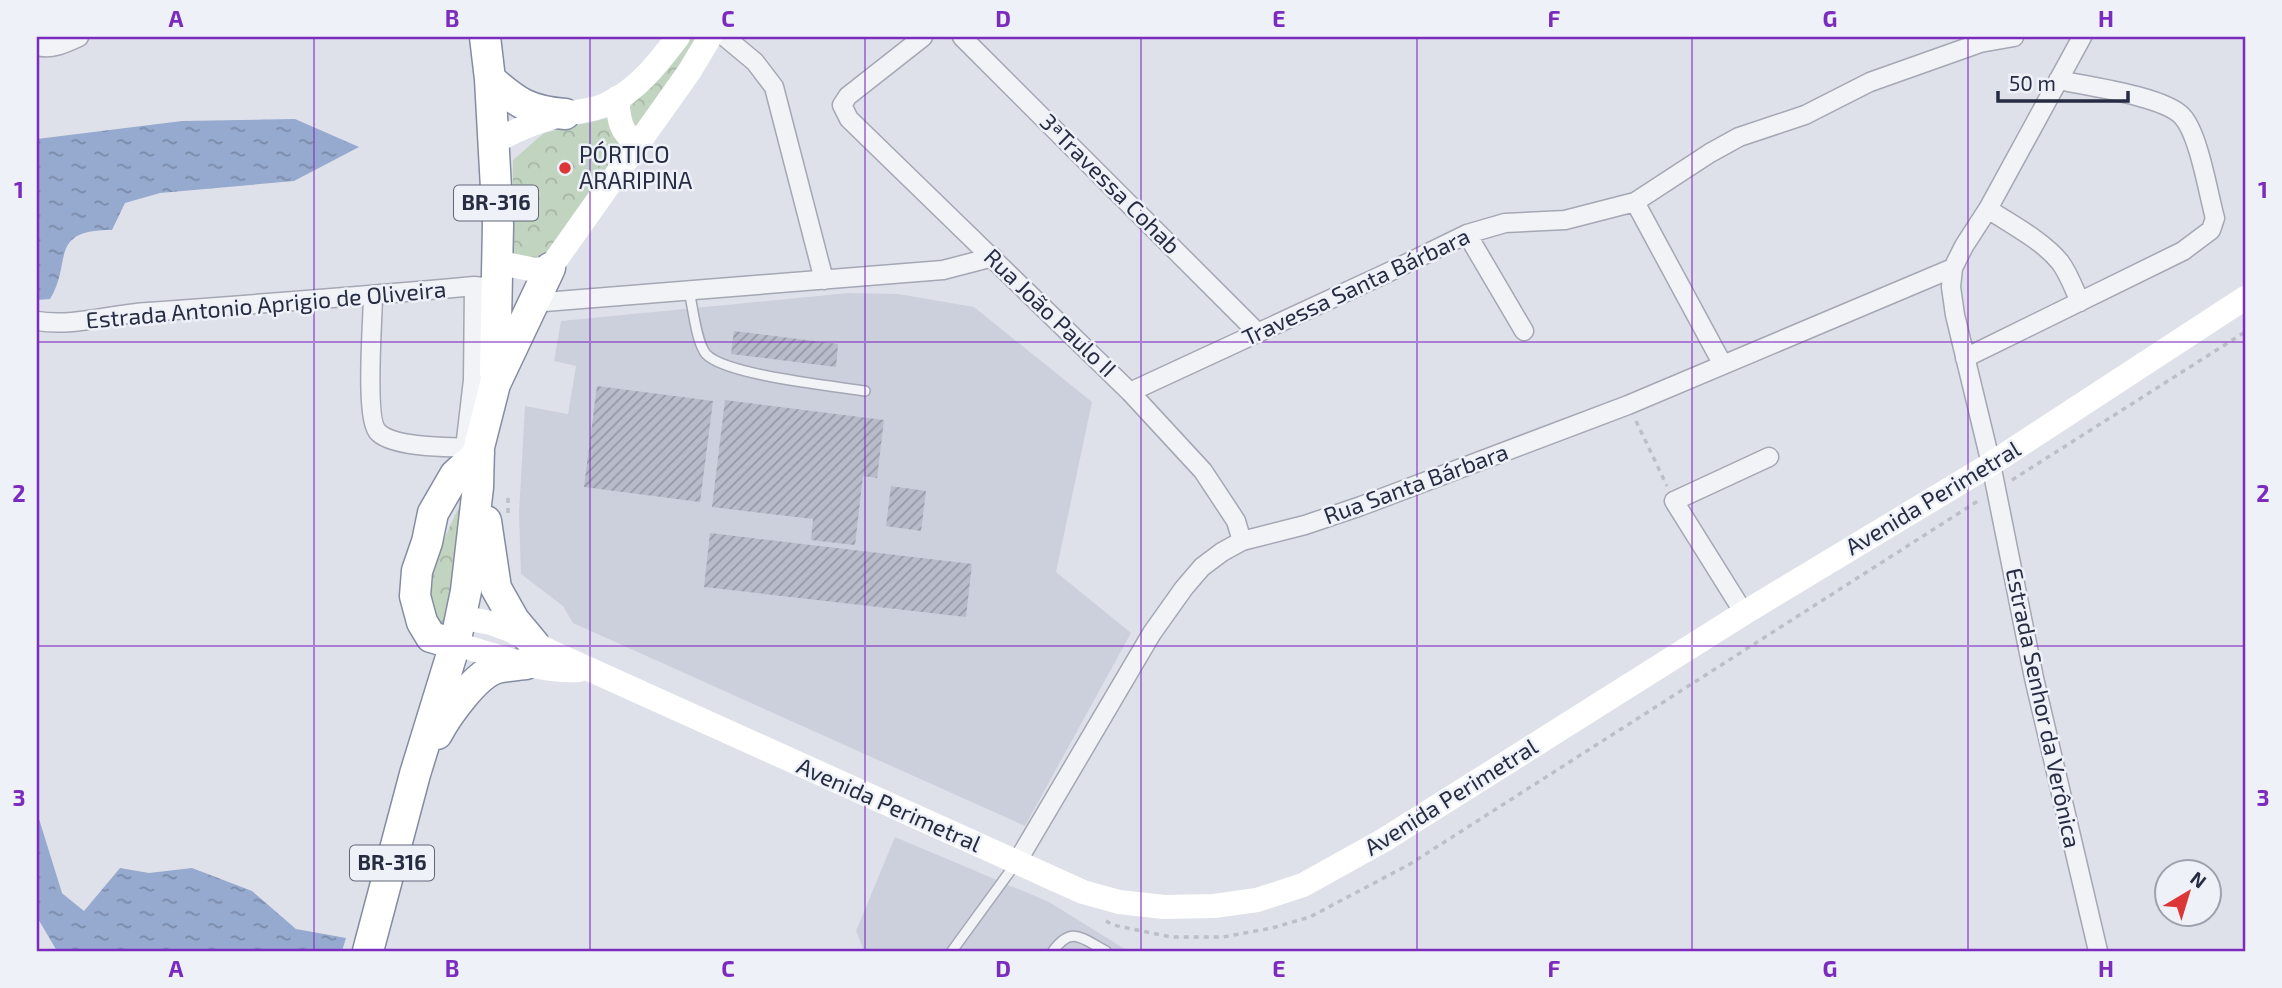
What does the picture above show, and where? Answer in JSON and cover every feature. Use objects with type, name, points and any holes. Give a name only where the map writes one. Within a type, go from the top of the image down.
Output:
[{"type":"highway","name":"BR-316","points":[[368,951],[466,591],[478,487],[474,449],[495,384],[488,279],[498,226],[490,79],[485,37]]},
{"type":"highway","points":[[490,79],[512,99],[538,112],[565,114]]},
{"type":"highway","points":[[495,384],[550,268]]},
{"type":"highway","points":[[457,630],[431,637],[422,622],[415,596],[417,571],[433,513],[474,449]]},
{"type":"highway","points":[[415,774],[458,701],[494,669],[530,654],[496,588],[478,487]]},
{"type":"main road","points":[[493,143],[517,129],[565,114],[605,106],[648,74],[678,37]]},
{"type":"main road","points":[[488,279],[550,268],[710,37]]},
{"type":"main road","points":[[617,98],[622,130],[638,143]]},
{"type":"main road","name":"Avenida Perimetral","points":[[530,654],[565,671],[590,670],[1083,892],[1119,902],[1164,907],[1214,906],[1257,900],[1303,885],[1384,840],[1744,614],[1991,464],[2245,298]]},
{"type":"main road","points":[[457,630],[530,654]]},
{"type":"street","points":[[37,46],[44,48],[64,44],[79,37]]},
{"type":"street","points":[[724,37],[755,62],[774,87],[824,280]]},
{"type":"street","name":"Rua João Paulo II","points":[[923,37],[844,101],[842,105],[849,119],[1130,392],[1203,471],[1236,521],[1242,541]]},
{"type":"street","name":"3ªTravessa Cohab","points":[[962,37],[1257,332]]},
{"type":"street","name":"Travessa Santa Bárbara","points":[[1130,392],[1467,234],[1505,223],[1564,220],[1635,202],[1710,153],[1740,137],[1805,115],[1870,82],[1980,43],[2014,37]]},
{"type":"street","points":[[1953,268],[2082,37]]},
{"type":"street","points":[[1965,358],[2183,251],[2211,230],[2215,218],[2191,131],[2181,115],[2164,105],[2058,80]]},
{"type":"street","points":[[1635,202],[1723,365]]},
{"type":"street","points":[[1988,209],[2039,243],[2059,262],[2071,280],[2080,302]]},
{"type":"street","points":[[1467,234],[1524,331]]},
{"type":"street","points":[[532,303],[943,270],[993,257]]},
{"type":"street","name":"Rua Santa Bárbara","points":[[1017,862],[1152,633],[1202,567],[1222,552],[1242,541],[1305,525],[1361,506],[1628,405],[1953,268]]},
{"type":"street","name":"Estrada Senhor da Verônica","points":[[1953,268],[1951,287],[1955,315],[1991,464],[2034,678],[2098,951]]},
{"type":"street","points":[[373,295],[370,397],[373,422],[378,433],[390,439],[416,445],[474,449],[473,380],[488,279]]},
{"type":"street","name":"Estrada Antonio Aprigio de Oliveira","points":[[37,321],[54,324],[128,313],[373,295],[488,279]]},
{"type":"street","points":[[1744,614],[1674,501],[1769,457]]},
{"type":"lane","points":[[689,291],[704,351],[713,360],[742,370],[865,391]]},
{"type":"lane","points":[[952,951],[1017,862]]},
{"type":"lane","points":[[1053,951],[1062,939],[1068,936],[1078,937],[1106,951]]},
{"type":"path","points":[[1628,405],[1674,501]]},
{"type":"path","points":[[508,498],[508,524]]},
{"type":"shaded area","points":[[848,293],[898,294],[974,307],[1092,402],[1056,572],[1131,633],[1025,826],[573,623],[563,606],[521,574],[519,513],[525,406],[568,414],[576,366],[554,361],[561,321]]},
{"type":"shaded area","points":[[895,837],[1049,902],[1128,951],[864,951],[856,931]]},
{"type":"green space","points":[[691,37],[704,37],[635,133],[627,110],[673,62]]},
{"type":"green space","points":[[616,116],[626,149],[544,263],[512,263],[513,160],[544,133]]},
{"type":"green space","points":[[470,484],[455,575],[442,631],[434,614],[431,595],[433,576],[445,537]]},
{"type":"water","points":[[295,119],[359,147],[294,181],[160,193],[125,203],[112,230],[92,231],[70,242],[50,299],[37,300],[37,139],[182,121]]},
{"type":"water","points":[[37,821],[58,890],[84,911],[120,868],[149,873],[192,868],[252,891],[296,929],[346,938],[342,951],[57,951],[37,917]]},
{"type":"building","points":[[734,331],[838,344],[836,367],[731,354]]},
{"type":"building","points":[[597,386],[713,401],[700,502],[584,487]]},
{"type":"building","points":[[725,400],[884,420],[877,478],[863,476],[855,545],[811,540],[813,519],[712,507]]},
{"type":"building","points":[[891,486],[926,491],[921,531],[886,526]]},
{"type":"building","points":[[710,533],[972,564],[966,617],[704,587]]},
{"type":"waterway","points":[[37,821],[60,895]]},
{"type":"place","name":"PÓRTICO ARARIPINA","points":[[565,168]]}]
